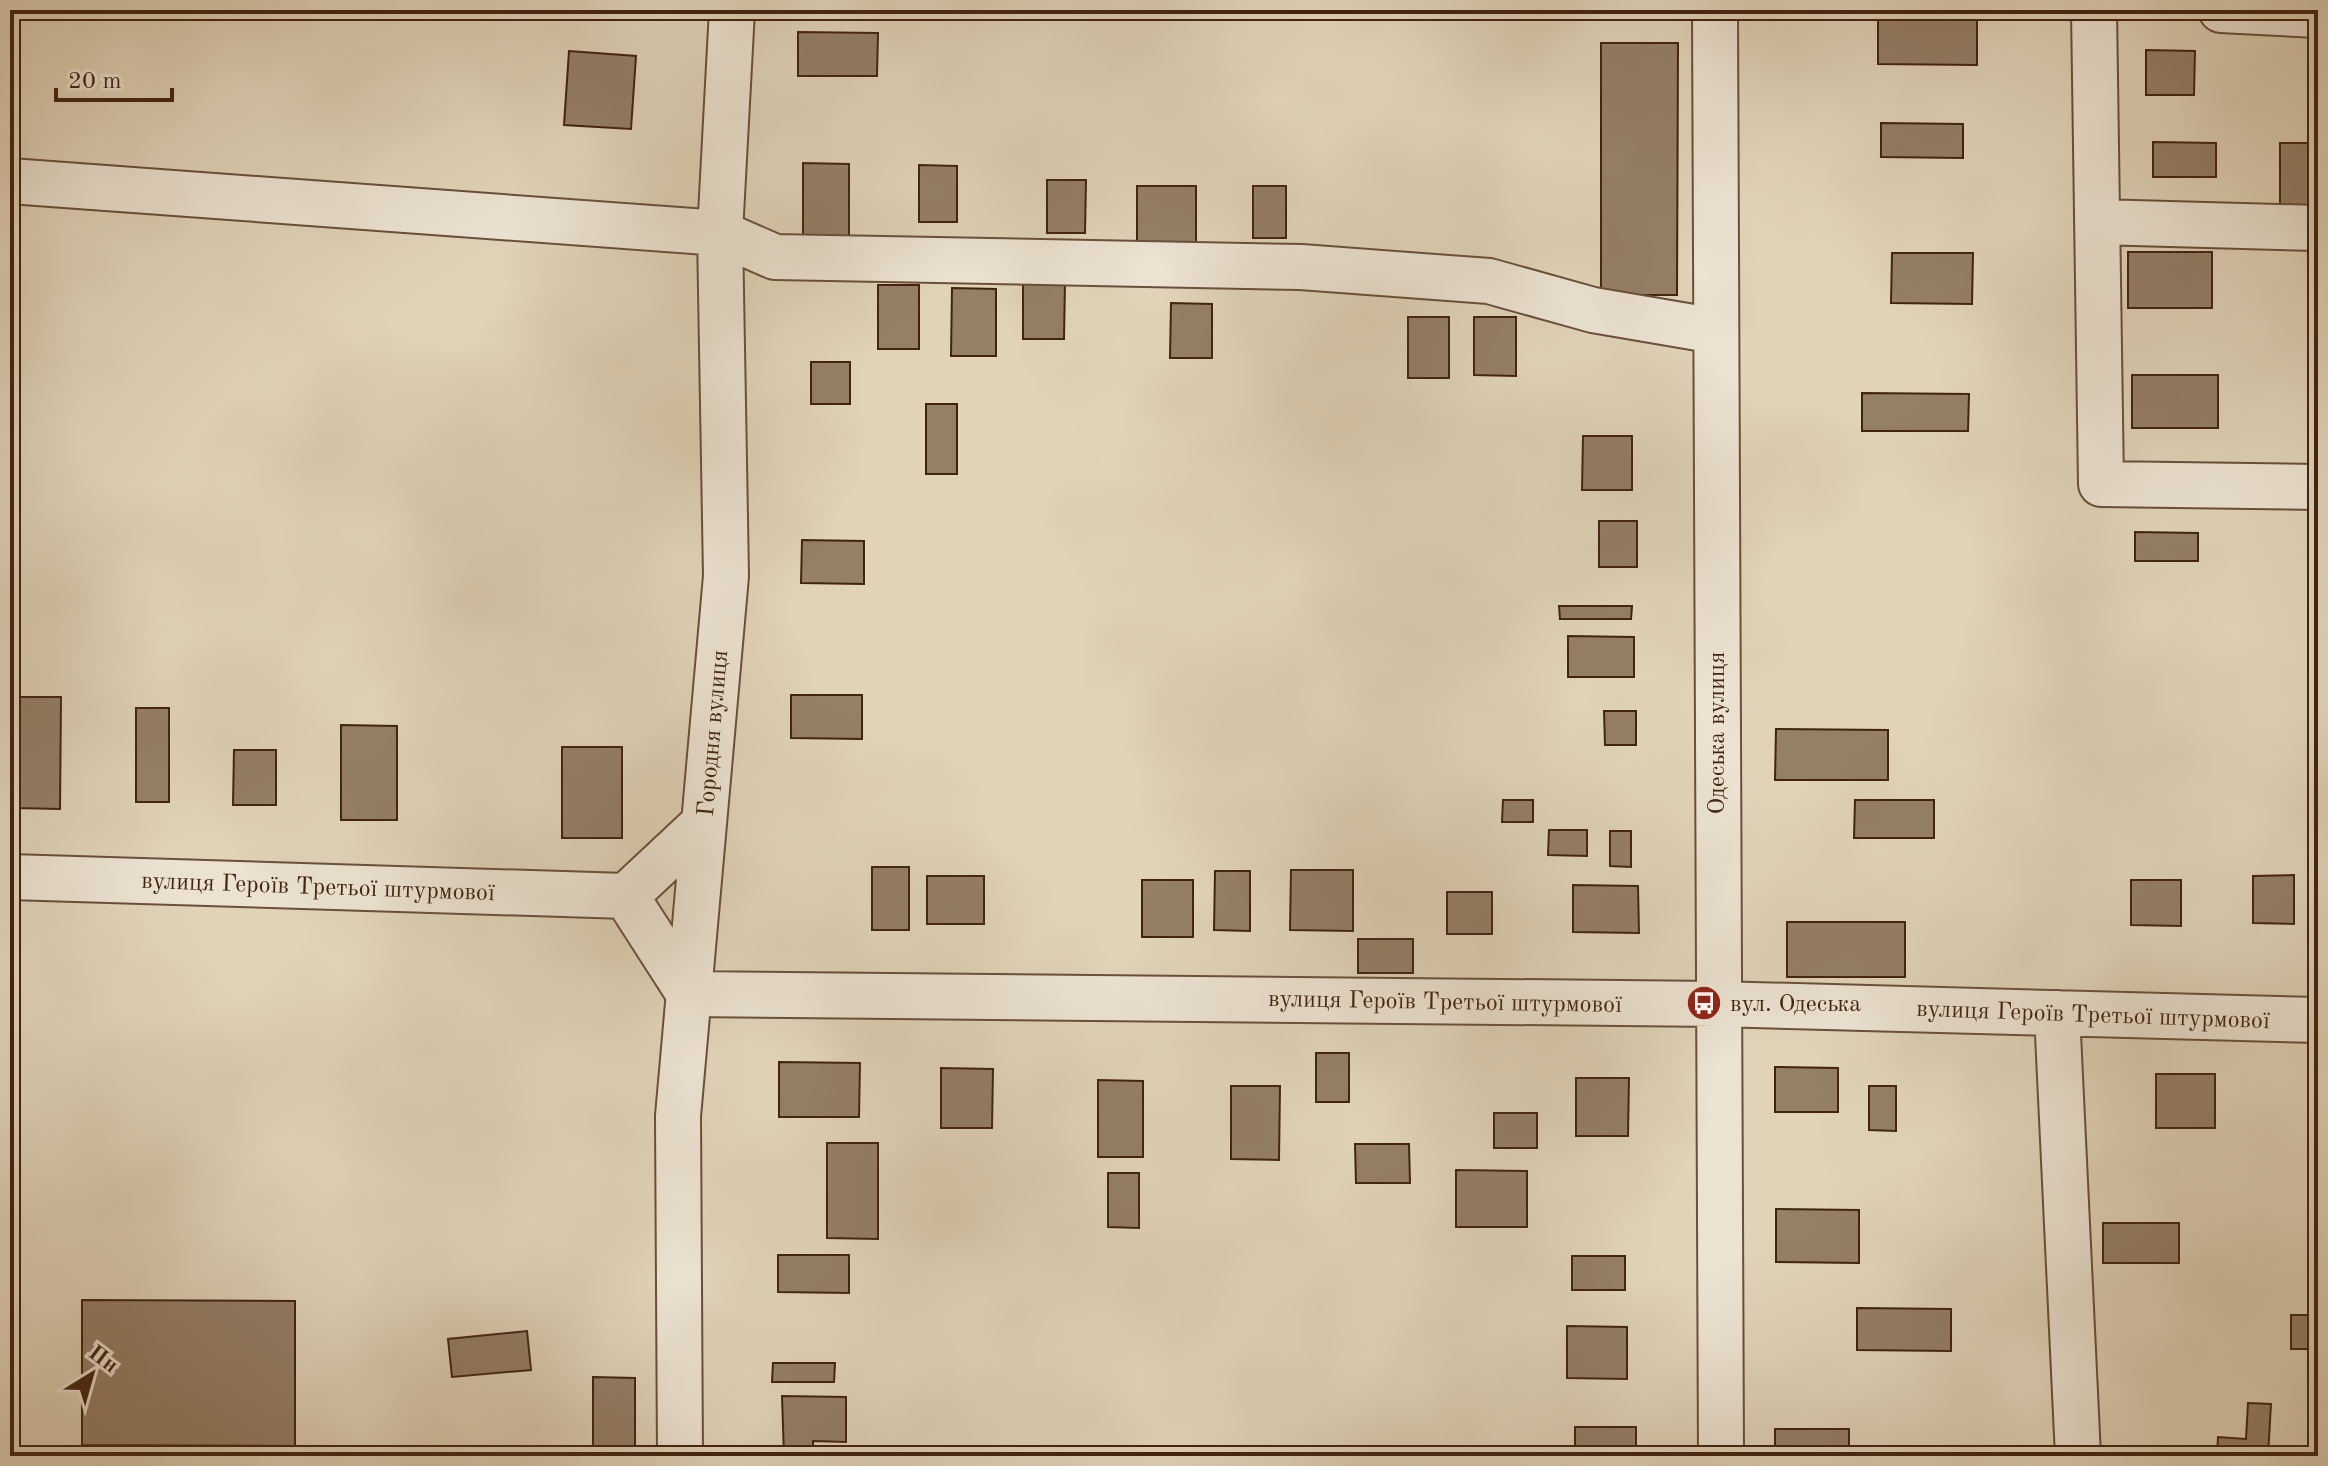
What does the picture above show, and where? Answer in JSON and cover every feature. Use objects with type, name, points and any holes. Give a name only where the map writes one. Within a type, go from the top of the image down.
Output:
[{"type":"street","name":"Городня вулиця","points":[[680,1456],[678,1116],[726,576],[720,233],[732,10]]},
{"type":"street","name":"Одеська вулиця","points":[[1715,10],[1721,1456]]},
{"type":"street","points":[[2094,10],[2101,484],[2318,487]]},
{"type":"street","points":[[2221,10],[2318,15]]},
{"type":"street","points":[[10,181],[720,233],[775,257],[1301,267],[1489,281],[1593,310],[1716,331]]},
{"type":"street","points":[[2097,222],[2318,228]]},
{"type":"street","points":[[689,994],[626,896],[704,823]]},
{"type":"street","name":"вулиця Героїв Третьої штурмової","points":[[10,877],[626,896]]},
{"type":"street","name":"вулиця Героїв Третьої штурмової","points":[[689,994],[1717,1004],[2318,1020]]},
{"type":"street","points":[[2057,1013],[2078,1456]]},
{"type":"building","points":[[1878,16],[1977,17],[1977,65],[1878,64]]},
{"type":"building","points":[[798,32],[878,33],[877,76],[798,76]]},
{"type":"building","points":[[1601,43],[1678,43],[1677,295],[1601,295]]},
{"type":"building","points":[[2146,50],[2195,51],[2194,95],[2146,95]]},
{"type":"building","points":[[569,51],[636,56],[631,129],[564,125]]},
{"type":"building","points":[[1881,123],[1963,124],[1963,158],[1881,157]]},
{"type":"building","points":[[2153,142],[2216,143],[2216,177],[2153,177]]},
{"type":"building","points":[[2280,143],[2318,143],[2318,211],[2280,210]]},
{"type":"building","points":[[803,163],[849,164],[849,238],[803,238]]},
{"type":"building","points":[[919,165],[957,166],[957,222],[919,222]]},
{"type":"building","points":[[1047,180],[1086,180],[1085,233],[1047,233]]},
{"type":"building","points":[[1137,186],[1196,186],[1196,245],[1137,244]]},
{"type":"building","points":[[1253,186],[1286,186],[1286,238],[1253,238]]},
{"type":"building","points":[[2128,252],[2212,252],[2212,308],[2128,308]]},
{"type":"building","points":[[1892,253],[1973,253],[1972,304],[1891,303]]},
{"type":"building","points":[[1023,282],[1065,282],[1064,339],[1023,339]]},
{"type":"building","points":[[878,285],[919,285],[919,349],[878,349]]},
{"type":"building","points":[[952,288],[996,289],[996,356],[951,356]]},
{"type":"building","points":[[1171,303],[1212,304],[1212,358],[1170,358]]},
{"type":"building","points":[[1408,317],[1449,317],[1449,378],[1408,378]]},
{"type":"building","points":[[1474,317],[1516,317],[1516,376],[1474,375]]},
{"type":"building","points":[[811,362],[850,362],[850,404],[811,404]]},
{"type":"building","points":[[2132,375],[2218,375],[2218,428],[2132,428]]},
{"type":"building","points":[[1862,393],[1969,394],[1968,431],[1862,431]]},
{"type":"building","points":[[926,404],[957,404],[957,474],[926,474]]},
{"type":"building","points":[[2309,411],[2318,411],[2318,468],[2308,468]]},
{"type":"building","points":[[1583,436],[1632,436],[1632,490],[1582,490]]},
{"type":"building","points":[[2308,515],[2318,515],[2318,574],[2308,574]]},
{"type":"building","points":[[1599,521],[1637,521],[1637,567],[1599,567]]},
{"type":"building","points":[[2135,532],[2198,533],[2198,561],[2135,561]]},
{"type":"building","points":[[802,540],[864,541],[864,584],[801,583]]},
{"type":"building","points":[[1559,606],[1632,606],[1631,619],[1560,619]]},
{"type":"building","points":[[1568,636],[1634,637],[1634,677],[1568,677]]},
{"type":"building","points":[[791,695],[862,695],[862,739],[791,738]]},
{"type":"building","points":[[15,697],[61,697],[60,809],[15,808]]},
{"type":"building","points":[[136,708],[169,708],[169,802],[136,802]]},
{"type":"building","points":[[1604,711],[1636,711],[1636,745],[1605,745]]},
{"type":"building","points":[[341,725],[397,726],[397,820],[341,820]]},
{"type":"building","points":[[1776,729],[1888,730],[1888,780],[1775,780]]},
{"type":"building","points":[[562,747],[622,747],[622,838],[562,838]]},
{"type":"building","points":[[234,750],[276,750],[276,805],[233,805]]},
{"type":"building","points":[[1503,800],[1533,800],[1533,822],[1502,822]]},
{"type":"building","points":[[1855,800],[1934,800],[1934,838],[1854,838]]},
{"type":"building","points":[[1549,830],[1587,830],[1587,856],[1548,855]]},
{"type":"building","points":[[1610,831],[1631,831],[1631,867],[1610,866]]},
{"type":"building","points":[[872,867],[909,867],[909,930],[872,930]]},
{"type":"building","points":[[1291,870],[1353,870],[1353,931],[1290,930]]},
{"type":"building","points":[[1215,871],[1250,871],[1250,931],[1214,930]]},
{"type":"building","points":[[2294,875],[2294,924],[2253,923],[2253,876]]},
{"type":"building","points":[[927,876],[984,876],[984,924],[927,924]]},
{"type":"building","points":[[1142,880],[1193,880],[1193,937],[1142,937]]},
{"type":"building","points":[[2131,880],[2181,880],[2181,926],[2131,925]]},
{"type":"building","points":[[1573,885],[1638,886],[1639,933],[1573,932]]},
{"type":"building","points":[[1447,892],[1492,892],[1492,934],[1447,934]]},
{"type":"building","points":[[1787,922],[1905,922],[1905,977],[1787,977]]},
{"type":"building","points":[[1358,939],[1413,939],[1413,973],[1358,973]]},
{"type":"building","points":[[1316,1053],[1349,1053],[1349,1102],[1316,1102]]},
{"type":"building","points":[[779,1062],[860,1063],[859,1117],[779,1117]]},
{"type":"building","points":[[1775,1067],[1838,1068],[1838,1112],[1775,1112]]},
{"type":"building","points":[[941,1068],[993,1069],[992,1128],[941,1128]]},
{"type":"building","points":[[2156,1074],[2215,1074],[2215,1128],[2156,1128]]},
{"type":"building","points":[[1576,1078],[1629,1078],[1628,1136],[1576,1136]]},
{"type":"building","points":[[1098,1080],[1143,1081],[1143,1157],[1098,1157]]},
{"type":"building","points":[[1231,1086],[1280,1086],[1279,1160],[1231,1159]]},
{"type":"building","points":[[1869,1086],[1896,1086],[1896,1131],[1869,1130]]},
{"type":"building","points":[[1494,1113],[1537,1113],[1537,1148],[1494,1148]]},
{"type":"building","points":[[827,1143],[878,1143],[878,1239],[827,1238]]},
{"type":"building","points":[[1355,1144],[1409,1144],[1410,1183],[1356,1183]]},
{"type":"building","points":[[1456,1170],[1527,1171],[1527,1227],[1456,1227]]},
{"type":"building","points":[[1108,1173],[1139,1173],[1139,1228],[1108,1227]]},
{"type":"building","points":[[1776,1209],[1859,1210],[1859,1263],[1776,1262]]},
{"type":"building","points":[[2103,1223],[2179,1223],[2179,1263],[2103,1263]]},
{"type":"building","points":[[778,1255],[849,1255],[849,1293],[778,1292]]},
{"type":"building","points":[[1572,1256],[1625,1256],[1625,1290],[1572,1290]]},
{"type":"building","points":[[82,1300],[295,1301],[295,1446],[82,1445]]},
{"type":"building","points":[[1857,1308],[1951,1309],[1951,1351],[1857,1350]]},
{"type":"building","points":[[2291,1315],[2318,1315],[2318,1349],[2291,1349]]},
{"type":"building","points":[[1567,1326],[1627,1327],[1627,1379],[1567,1378]]},
{"type":"building","points":[[527,1331],[531,1370],[452,1377],[448,1339]]},
{"type":"building","points":[[773,1363],[835,1363],[834,1382],[772,1382]]},
{"type":"building","points":[[593,1377],[635,1378],[635,1456],[593,1456]]},
{"type":"building","points":[[782,1396],[846,1397],[846,1442],[813,1441],[813,1456],[784,1456]]},
{"type":"building","points":[[2248,1403],[2271,1404],[2268,1456],[2217,1456],[2218,1437],[2246,1439]]},
{"type":"building","points":[[1575,1427],[1636,1427],[1636,1456],[1575,1456]]},
{"type":"building","points":[[1775,1429],[1849,1429],[1849,1456],[1775,1456]]},
{"type":"place","name":"вул. Одеська","points":[[1704,1003]]}]
